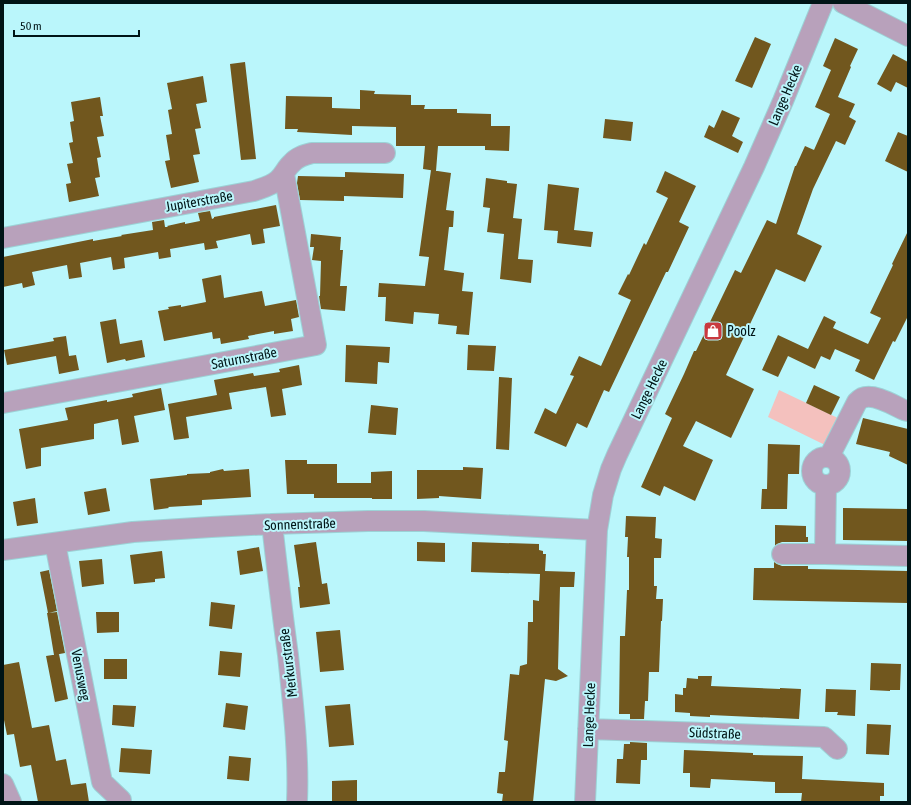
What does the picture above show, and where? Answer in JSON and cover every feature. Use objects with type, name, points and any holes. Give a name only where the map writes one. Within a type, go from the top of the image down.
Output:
[{"type":"street","name":"Lange Hecke","points":[[585,802],[597,530],[603,495],[617,455],[757,160],[823,3]]},
{"type":"street","points":[[843,3],[908,36]]},
{"type":"street","name":"Jupiterstraße","points":[[3,238],[254,191],[268,186],[276,181],[284,174],[292,163],[302,155],[312,153],[385,153]]},
{"type":"street","name":"Saturnstraße","points":[[3,403],[316,345],[284,174]]},
{"type":"street","points":[[825,554],[826,486],[835,483],[840,475],[837,462],[829,457],[856,402],[862,398],[874,397],[908,411]]},
{"type":"street","name":"Sonnenstraße","points":[[3,550],[133,532],[272,524],[424,521],[597,530]]},
{"type":"street","name":"Merkurstraße","points":[[272,524],[296,733],[298,775],[297,802]]},
{"type":"street","name":"Venusweg","points":[[55,543],[102,782],[121,800]]},
{"type":"street","points":[[782,554],[908,556]]},
{"type":"street","name":"Südstraße","points":[[588,729],[824,737],[837,749]]},
{"type":"street","points":[[3,784],[11,802]]},
{"type":"shaded area","points":[[779,390],[840,419],[827,446],[768,417]]},
{"type":"building","points":[[755,37],[771,44],[752,88],[735,81]]},
{"type":"building","points":[[835,38],[858,49],[838,97],[855,104],[849,117],[856,121],[845,145],[836,141],[813,189],[797,234],[822,246],[805,282],[776,269],[726,375],[754,389],[731,438],[696,421],[683,446],[713,460],[695,501],[664,486],[660,496],[641,487],[672,418],[665,414],[694,351],[696,351],[735,270],[741,273],[767,220],[776,224],[795,166],[805,146],[814,150],[830,114],[815,107],[831,70],[823,66]]},
{"type":"building","points":[[893,54],[908,62],[908,88],[896,82],[891,92],[877,84]]},
{"type":"building","points":[[245,62],[256,159],[241,160],[230,64]]},
{"type":"building","points":[[203,76],[207,102],[196,104],[201,128],[195,129],[200,154],[193,155],[199,182],[171,188],[165,161],[170,160],[166,135],[172,134],[168,110],[172,109],[167,83]]},
{"type":"building","points":[[360,90],[375,91],[374,94],[411,95],[411,105],[425,105],[424,109],[457,109],[457,113],[491,114],[491,126],[510,126],[509,151],[485,150],[485,146],[438,146],[436,171],[423,169],[425,146],[396,146],[396,127],[352,126],[352,135],[297,132],[298,129],[285,129],[286,96],[332,97],[332,108],[360,109]]},
{"type":"building","points":[[100,97],[103,116],[100,116],[104,136],[97,137],[101,157],[97,158],[100,177],[95,178],[99,196],[69,202],[66,184],[71,183],[67,164],[73,163],[69,143],[73,142],[70,122],[74,121],[71,102]]},
{"type":"building","points":[[722,110],[740,118],[732,136],[743,142],[738,153],[704,137],[709,125],[714,128]]},
{"type":"building","points":[[605,119],[633,122],[631,141],[603,138]]},
{"type":"building","points":[[898,132],[908,136],[908,172],[885,161]]},
{"type":"building","points":[[431,170],[451,173],[446,210],[454,211],[453,227],[449,227],[444,270],[464,273],[462,291],[473,292],[469,335],[456,334],[457,326],[438,324],[439,314],[414,312],[413,324],[385,321],[386,297],[378,297],[379,283],[425,286],[429,257],[419,256]]},
{"type":"building","points":[[665,171],[696,186],[679,222],[689,227],[609,392],[604,390],[587,428],[577,423],[566,447],[534,433],[545,408],[556,414],[574,376],[570,375],[579,356],[601,366],[631,300],[618,294],[644,243],[646,245],[668,198],[656,192]]},
{"type":"building","points":[[345,172],[404,174],[403,198],[344,196],[344,201],[300,200],[297,183],[298,176],[345,177]]},
{"type":"building","points":[[486,178],[517,184],[513,218],[522,219],[518,259],[533,260],[531,283],[500,279],[504,234],[487,232],[490,208],[483,207]]},
{"type":"building","points":[[548,184],[579,188],[574,230],[593,232],[591,247],[557,243],[558,231],[544,230]]},
{"type":"building","points":[[276,205],[280,226],[263,229],[265,243],[252,245],[250,234],[216,241],[218,248],[205,250],[204,243],[170,249],[171,257],[159,259],[158,252],[124,258],[125,268],[113,270],[111,257],[80,263],[82,277],[69,279],[67,265],[32,272],[35,285],[23,288],[22,283],[3,287],[3,257],[93,239],[93,241],[153,230],[152,222],[164,220],[165,227],[168,227],[167,226],[185,222],[185,224],[200,221],[198,213],[210,211],[212,219],[214,217]]},
{"type":"building","points":[[908,231],[908,316],[895,342],[893,341],[874,380],[855,371],[860,360],[835,349],[830,360],[821,356],[815,369],[788,356],[778,377],[762,370],[778,335],[808,349],[824,316],[836,322],[833,328],[868,344],[881,318],[870,313]]},
{"type":"building","points":[[311,234],[341,237],[340,250],[343,250],[340,286],[347,286],[345,311],[321,309],[319,296],[321,261],[312,260],[314,247],[310,247]]},
{"type":"building","points":[[221,275],[224,298],[262,291],[265,306],[296,300],[299,317],[291,319],[293,331],[274,334],[274,331],[248,336],[249,339],[221,344],[220,338],[213,339],[212,332],[164,341],[158,311],[169,309],[168,307],[181,305],[181,307],[206,302],[202,279]]},
{"type":"building","points":[[116,319],[120,344],[142,340],[145,357],[107,363],[100,322]]},
{"type":"building","points":[[66,336],[69,356],[76,355],[79,370],[59,374],[56,356],[7,365],[4,350],[54,341],[53,338]]},
{"type":"building","points":[[346,345],[390,347],[389,363],[378,362],[377,384],[345,382]]},
{"type":"building","points":[[468,345],[496,346],[494,371],[467,370]]},
{"type":"building","points":[[299,365],[302,385],[282,389],[286,415],[271,417],[266,387],[229,393],[232,409],[186,417],[189,438],[174,440],[168,404],[217,395],[214,380],[253,373],[254,376],[280,372],[279,369]]},
{"type":"building","points":[[499,377],[512,378],[509,450],[496,449]]},
{"type":"building","points":[[814,385],[840,397],[831,415],[806,403]]},
{"type":"building","points":[[161,388],[165,410],[134,416],[139,442],[122,445],[118,419],[94,424],[94,439],[41,448],[41,466],[26,469],[19,429],[68,420],[65,408],[133,397],[132,394]]},
{"type":"building","points":[[371,405],[398,408],[396,435],[368,433]]},
{"type":"building","points":[[863,418],[908,429],[908,465],[889,456],[890,452],[856,444]]},
{"type":"building","points":[[768,444],[800,445],[799,474],[788,474],[787,509],[761,509],[762,489],[767,489]]},
{"type":"building","points":[[285,460],[307,460],[307,464],[337,464],[337,483],[371,483],[371,472],[392,471],[392,499],[314,498],[314,494],[287,494]]},
{"type":"building","points":[[463,467],[483,468],[481,499],[439,496],[439,498],[417,499],[417,470],[463,470]]},
{"type":"building","points":[[223,469],[224,471],[249,469],[251,497],[202,500],[202,505],[168,507],[169,508],[154,510],[150,479],[187,474],[210,473]]},
{"type":"building","points":[[106,488],[110,511],[88,515],[84,492]]},
{"type":"building","points":[[35,498],[38,523],[17,526],[13,502]]},
{"type":"building","points":[[843,508],[908,509],[908,541],[843,540]]},
{"type":"building","points":[[626,516],[656,517],[655,538],[662,539],[661,558],[654,558],[654,586],[657,586],[656,599],[663,599],[659,672],[649,672],[648,701],[645,701],[644,719],[630,719],[630,714],[619,714],[620,636],[625,636],[627,590],[629,590],[629,557],[627,557],[628,537],[625,537]]},
{"type":"building","points":[[775,525],[806,526],[806,537],[808,537],[808,542],[782,542],[775,546]]},
{"type":"building","points":[[316,542],[322,584],[327,583],[330,604],[300,608],[298,587],[300,587],[294,545]]},
{"type":"building","points":[[417,542],[445,543],[445,562],[417,561]]},
{"type":"building","points":[[472,542],[539,544],[539,550],[543,551],[543,554],[546,554],[545,571],[575,572],[574,587],[560,587],[558,669],[568,676],[556,681],[545,679],[533,802],[502,802],[503,794],[497,793],[499,772],[505,772],[508,741],[504,740],[510,674],[519,675],[520,666],[527,664],[528,622],[533,622],[533,600],[539,601],[540,574],[471,572]]},
{"type":"building","points":[[259,547],[263,571],[240,575],[237,551]]},
{"type":"building","points":[[162,551],[165,578],[155,579],[155,582],[134,584],[130,555]]},
{"type":"building","points":[[102,559],[104,584],[82,587],[79,561]]},
{"type":"building","points":[[774,562],[782,566],[808,566],[808,569],[908,571],[908,603],[753,600],[754,568],[774,568]]},
{"type":"building","points":[[49,570],[57,611],[48,613],[40,572]]},
{"type":"building","points":[[211,602],[235,605],[232,629],[209,626]]},
{"type":"building","points":[[57,612],[65,653],[54,655],[47,613]]},
{"type":"building","points":[[96,612],[119,612],[119,632],[97,633]]},
{"type":"building","points":[[340,630],[344,670],[320,672],[316,632]]},
{"type":"building","points":[[220,651],[242,653],[240,677],[218,675]]},
{"type":"building","points":[[59,654],[68,699],[55,702],[46,656]]},
{"type":"building","points":[[104,659],[127,659],[127,679],[104,679]]},
{"type":"building","points":[[19,662],[32,728],[49,725],[56,761],[66,759],[71,785],[86,783],[89,802],[38,802],[31,765],[20,767],[14,734],[7,735],[3,715],[3,665]]},
{"type":"building","points":[[871,663],[901,664],[900,690],[870,690]]},
{"type":"building","points":[[698,676],[712,676],[711,686],[801,689],[799,719],[710,715],[710,717],[690,716],[690,713],[675,712],[675,694],[683,695],[683,688],[686,688],[687,678],[698,679]]},
{"type":"building","points":[[826,689],[856,690],[855,716],[837,715],[838,712],[825,712]]},
{"type":"building","points":[[226,703],[248,706],[245,730],[223,727]]},
{"type":"building","points":[[350,704],[354,745],[329,747],[325,706]]},
{"type":"building","points":[[113,705],[136,706],[134,727],[112,725]]},
{"type":"building","points":[[867,724],[891,725],[889,755],[866,754]]},
{"type":"building","points":[[630,742],[647,743],[647,760],[641,760],[640,784],[616,783],[617,759],[623,759],[624,744],[630,744]]},
{"type":"building","points":[[121,748],[152,750],[150,774],[119,772]]},
{"type":"building","points":[[684,750],[753,753],[753,755],[803,756],[802,779],[884,783],[884,796],[880,796],[880,802],[801,802],[802,793],[775,793],[775,782],[711,779],[710,788],[690,787],[690,773],[683,773]]},
{"type":"building","points":[[229,756],[251,758],[249,781],[227,779]]},
{"type":"building","points":[[357,780],[357,802],[332,802],[332,781]]},
{"type":"place","name":"Poolz","points":[[713,331]]}]
